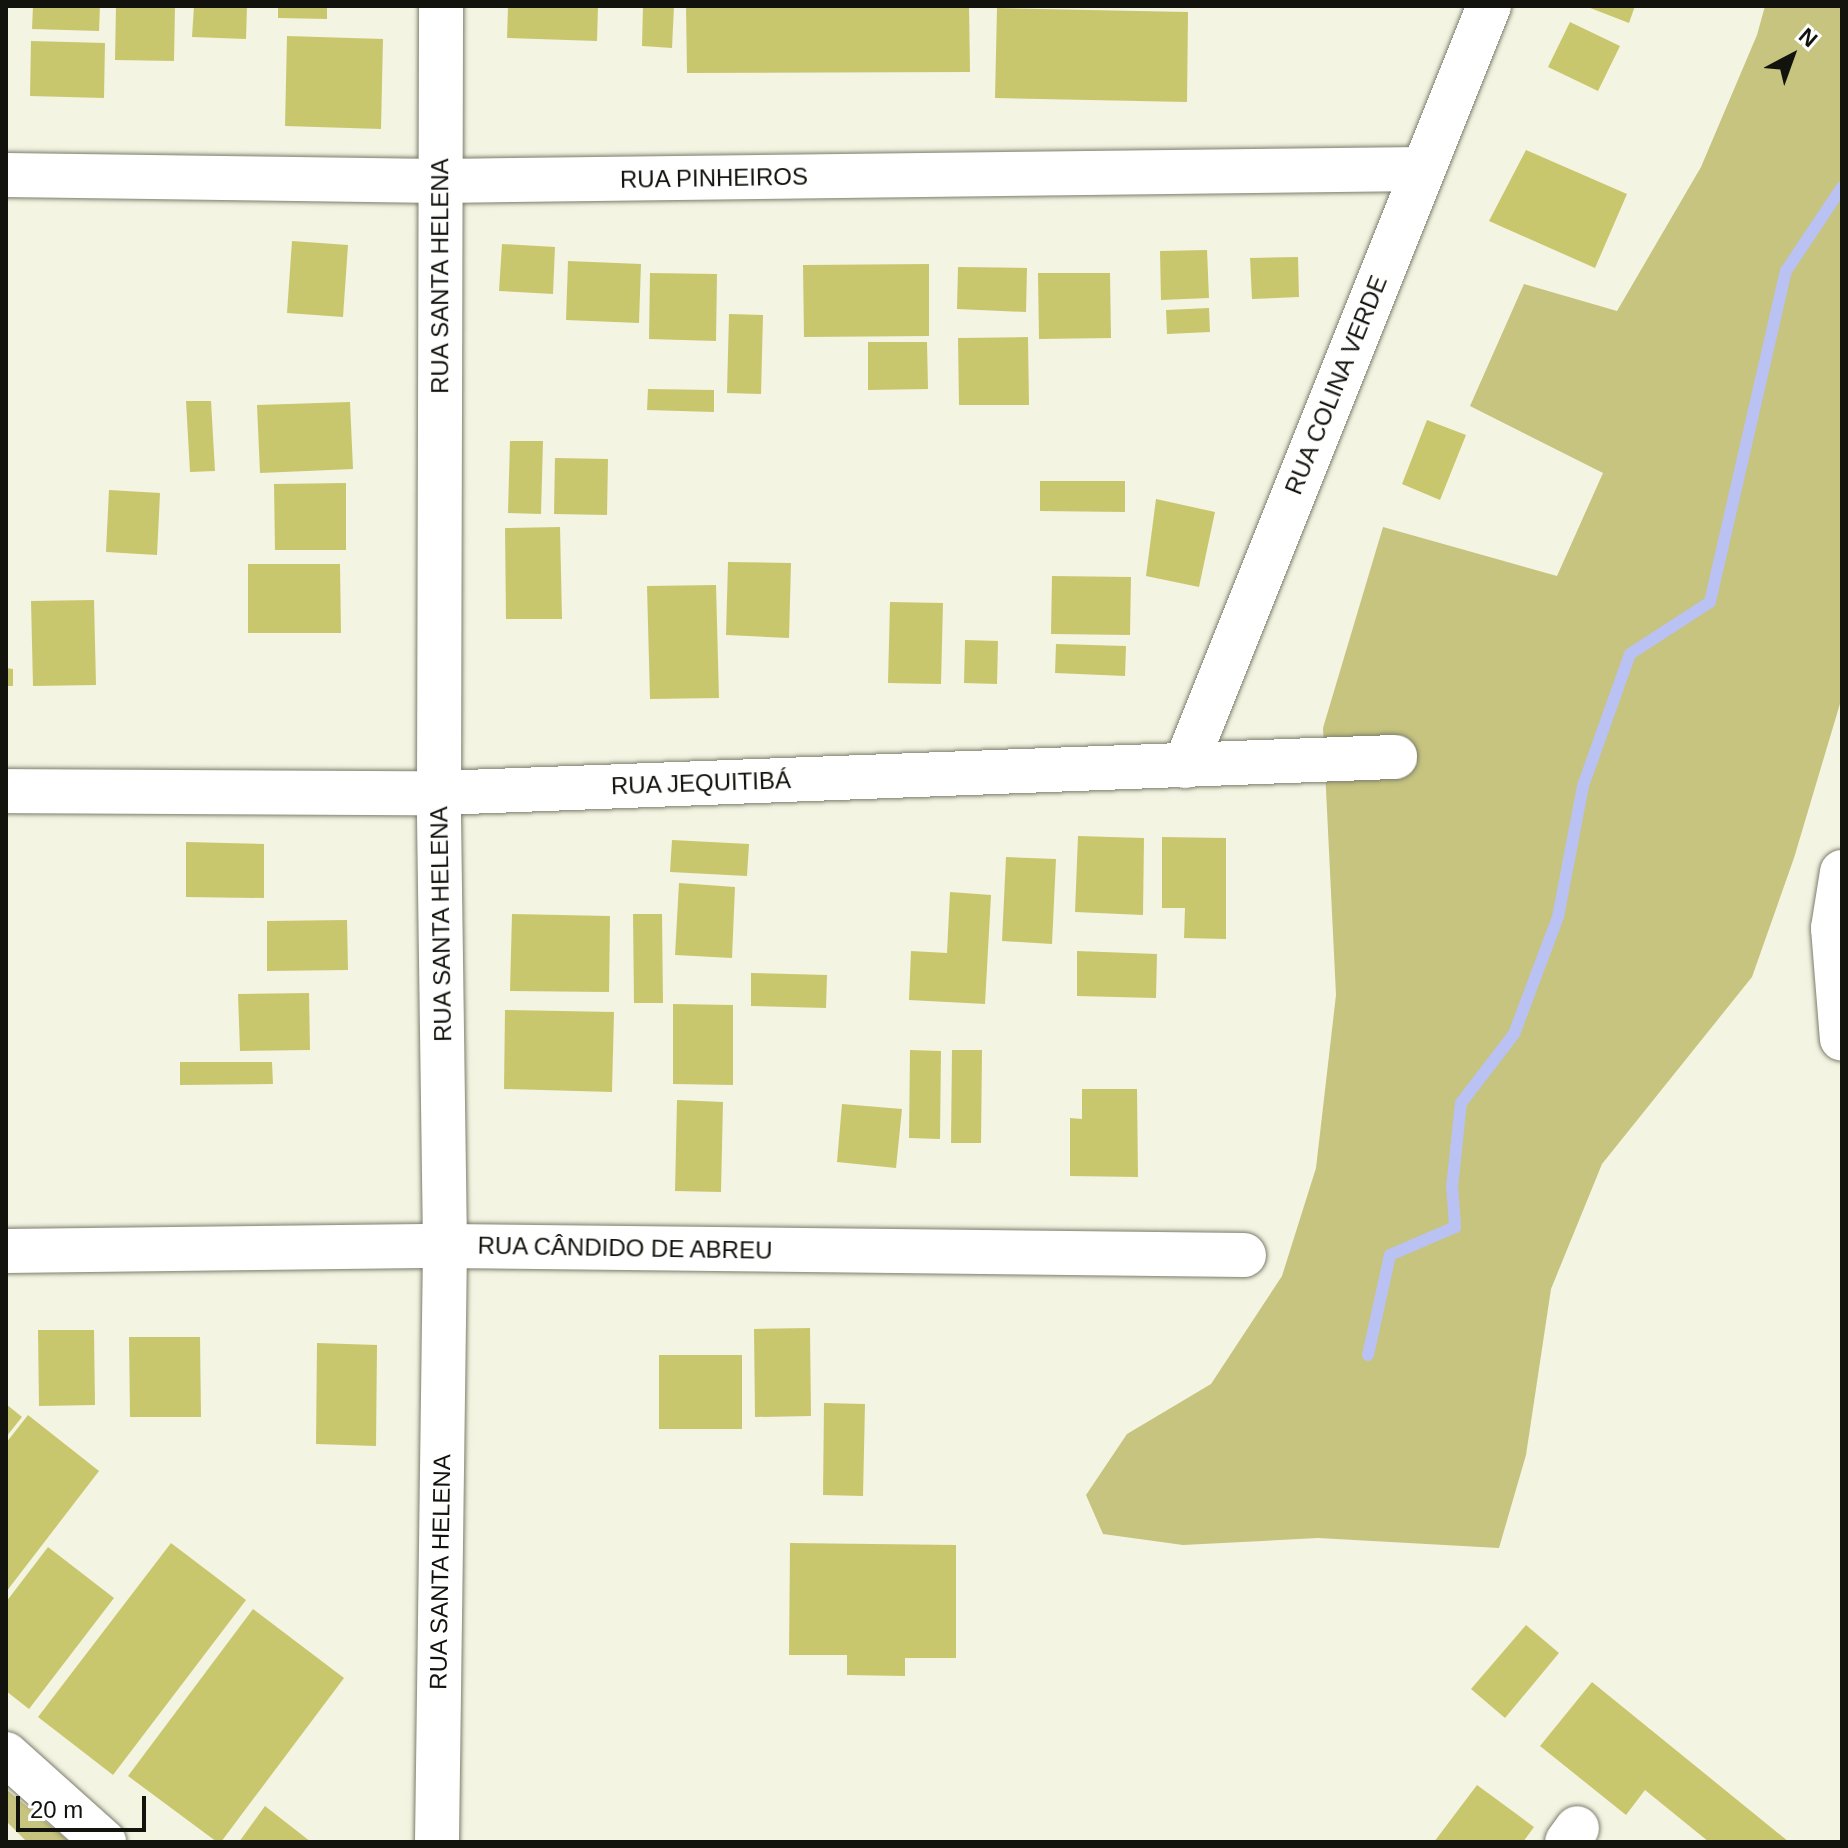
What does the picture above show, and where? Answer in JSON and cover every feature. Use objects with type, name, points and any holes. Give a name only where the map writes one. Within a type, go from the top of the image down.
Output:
[{"type":"street","name":"RUA SANTA HELENA","points":[[437,1842],[445,1246],[439,793],[441,6]]},
{"type":"street","name":"RUA COLINA VERDE","points":[[1185,766],[1421,169],[1489,6]]},
{"type":"street","name":"RUA PINHEIROS","points":[[6,175],[440,181],[1421,169]]},
{"type":"street","name":"RUA JEQUITIBÁ","points":[[6,791],[439,793],[1395,757]]},
{"type":"street","points":[[1842,872],[1833,928],[1842,1039]]},
{"type":"street","name":"RUA CÂNDIDO DE ABREU","points":[[6,1251],[445,1246],[1244,1255]]},
{"type":"street","points":[[6,1754],[104,1842]]},
{"type":"shaded area","points":[[1765,6],[1842,6],[1842,697],[1794,858],[1752,977],[1602,1164],[1551,1289],[1526,1455],[1499,1548],[1318,1538],[1183,1545],[1103,1534],[1086,1495],[1127,1434],[1211,1384],[1282,1276],[1316,1168],[1336,995],[1323,728],[1383,527],[1557,576],[1603,473],[1470,406],[1524,284],[1617,311],[1701,167],[1757,35]]},
{"type":"shaded area","points":[[6,1789],[70,1842],[27,1842],[6,1821]]},
{"type":"building","points":[[33,6],[100,6],[99,31],[32,29]]},
{"type":"building","points":[[116,6],[175,6],[174,61],[115,60]]},
{"type":"building","points":[[194,6],[247,6],[246,39],[192,37]]},
{"type":"building","points":[[278,6],[327,6],[327,19],[278,18]]},
{"type":"building","points":[[508,6],[598,6],[597,41],[507,38]]},
{"type":"building","points":[[643,6],[674,6],[672,48],[642,46]]},
{"type":"building","points":[[686,6],[969,6],[970,72],[687,73]]},
{"type":"building","points":[[1585,6],[1635,6],[1629,23]]},
{"type":"building","points":[[997,8],[1188,12],[1187,102],[995,98]]},
{"type":"building","points":[[1570,22],[1620,46],[1598,91],[1548,67]]},
{"type":"building","points":[[287,36],[383,39],[381,129],[285,126]]},
{"type":"building","points":[[31,41],[105,43],[104,98],[30,96]]},
{"type":"building","points":[[1526,150],[1627,194],[1595,268],[1489,221]]},
{"type":"building","points":[[292,241],[348,245],[343,317],[287,313]]},
{"type":"building","points":[[502,244],[555,247],[553,294],[499,291]]},
{"type":"building","points":[[1207,250],[1209,298],[1161,300],[1160,251]]},
{"type":"building","points":[[1298,257],[1299,297],[1252,299],[1250,258]]},
{"type":"building","points":[[568,261],[641,264],[639,323],[566,320]]},
{"type":"building","points":[[929,264],[929,336],[804,337],[803,265]]},
{"type":"building","points":[[958,267],[1027,268],[1026,312],[957,309]]},
{"type":"building","points":[[650,273],[717,274],[716,341],[649,339]]},
{"type":"building","points":[[1038,273],[1110,273],[1111,338],[1039,339]]},
{"type":"building","points":[[1209,308],[1210,332],[1167,334],[1166,310]]},
{"type":"building","points":[[729,314],[763,315],[761,394],[727,393]]},
{"type":"building","points":[[1028,337],[1029,405],[959,405],[958,338]]},
{"type":"building","points":[[868,342],[927,342],[928,389],[868,390]]},
{"type":"building","points":[[648,389],[714,390],[714,412],[647,410]]},
{"type":"building","points":[[186,401],[211,401],[215,471],[190,472]]},
{"type":"building","points":[[350,402],[353,469],[260,473],[257,405]]},
{"type":"building","points":[[1427,420],[1466,435],[1440,500],[1402,484]]},
{"type":"building","points":[[510,441],[543,441],[541,514],[508,513]]},
{"type":"building","points":[[555,458],[608,459],[607,515],[554,514]]},
{"type":"building","points":[[1040,481],[1125,481],[1125,512],[1040,511]]},
{"type":"building","points":[[346,483],[346,550],[275,550],[274,484]]},
{"type":"building","points":[[109,490],[160,493],[157,555],[106,552]]},
{"type":"building","points":[[1156,499],[1215,512],[1199,587],[1146,576]]},
{"type":"building","points":[[560,527],[562,619],[506,619],[505,528]]},
{"type":"building","points":[[728,562],[791,563],[789,638],[726,635]]},
{"type":"building","points":[[248,564],[340,564],[341,633],[248,633]]},
{"type":"building","points":[[1052,576],[1131,577],[1130,635],[1051,634]]},
{"type":"building","points":[[716,585],[719,698],[650,699],[647,586]]},
{"type":"building","points":[[94,600],[96,685],[33,686],[31,601]]},
{"type":"building","points":[[890,602],[943,603],[941,684],[888,683]]},
{"type":"building","points":[[965,640],[998,641],[997,684],[964,683]]},
{"type":"building","points":[[1056,644],[1126,646],[1125,676],[1055,673]]},
{"type":"building","points":[[6,668],[13,669],[13,686],[6,686]]},
{"type":"building","points":[[1078,836],[1144,838],[1143,915],[1075,912]]},
{"type":"building","points":[[1162,837],[1226,838],[1226,939],[1184,938],[1185,908],[1162,908]]},
{"type":"building","points":[[672,840],[749,844],[747,876],[670,872]]},
{"type":"building","points":[[186,842],[264,844],[264,898],[186,897]]},
{"type":"building","points":[[1006,857],[1056,859],[1052,944],[1002,941]]},
{"type":"building","points":[[679,883],[735,887],[732,958],[675,955]]},
{"type":"building","points":[[950,892],[991,895],[985,1004],[909,1000],[911,951],[947,953]]},
{"type":"building","points":[[512,914],[610,916],[609,992],[510,991]]},
{"type":"building","points":[[633,914],[662,914],[663,1003],[634,1003]]},
{"type":"building","points":[[347,920],[348,970],[267,971],[267,921]]},
{"type":"building","points":[[1077,951],[1157,954],[1156,998],[1077,996]]},
{"type":"building","points":[[751,973],[827,975],[826,1008],[751,1006]]},
{"type":"building","points":[[309,993],[310,1050],[240,1051],[238,994]]},
{"type":"building","points":[[673,1004],[733,1005],[733,1085],[673,1084]]},
{"type":"building","points":[[505,1010],[614,1012],[612,1092],[504,1089]]},
{"type":"building","points":[[910,1050],[941,1051],[940,1139],[909,1138]]},
{"type":"building","points":[[952,1050],[982,1050],[981,1143],[951,1143]]},
{"type":"building","points":[[180,1062],[272,1062],[273,1084],[180,1085]]},
{"type":"building","points":[[1082,1089],[1137,1089],[1138,1177],[1070,1176],[1070,1118],[1082,1119]]},
{"type":"building","points":[[677,1100],[723,1102],[721,1192],[675,1191]]},
{"type":"building","points":[[842,1104],[902,1109],[896,1168],[837,1162]]},
{"type":"building","points":[[810,1328],[811,1416],[755,1417],[754,1329]]},
{"type":"building","points":[[38,1330],[94,1330],[95,1405],[39,1406]]},
{"type":"building","points":[[129,1337],[200,1337],[201,1417],[130,1417]]},
{"type":"building","points":[[317,1343],[377,1345],[376,1446],[316,1444]]},
{"type":"building","points":[[659,1355],[742,1355],[742,1429],[659,1429]]},
{"type":"building","points":[[824,1403],[865,1404],[863,1496],[823,1495]]},
{"type":"building","points":[[6,1404],[22,1417],[6,1437]]},
{"type":"building","points":[[28,1415],[99,1471],[6,1592],[6,1443]]},
{"type":"building","points":[[171,1543],[246,1600],[113,1775],[38,1717]]},
{"type":"building","points":[[790,1543],[956,1545],[956,1658],[905,1658],[905,1676],[847,1675],[847,1655],[789,1655]]},
{"type":"building","points":[[48,1547],[114,1598],[29,1709],[6,1691],[6,1602]]},
{"type":"building","points":[[253,1609],[344,1678],[221,1842],[217,1842],[128,1776]]},
{"type":"building","points":[[1526,1625],[1559,1653],[1505,1718],[1471,1689]]},
{"type":"building","points":[[1592,1682],[1789,1842],[1709,1842],[1645,1790],[1626,1815],[1540,1746]]},
{"type":"building","points":[[1477,1785],[1534,1827],[1523,1842],[1434,1842]]},
{"type":"building","points":[[265,1806],[311,1842],[239,1842]]},
{"type":"waterway","points":[[1368,1355],[1390,1255],[1455,1227],[1452,1188],[1461,1103],[1514,1034],[1558,917],[1583,786],[1630,654],[1710,602],[1786,271],[1842,187]]}]
